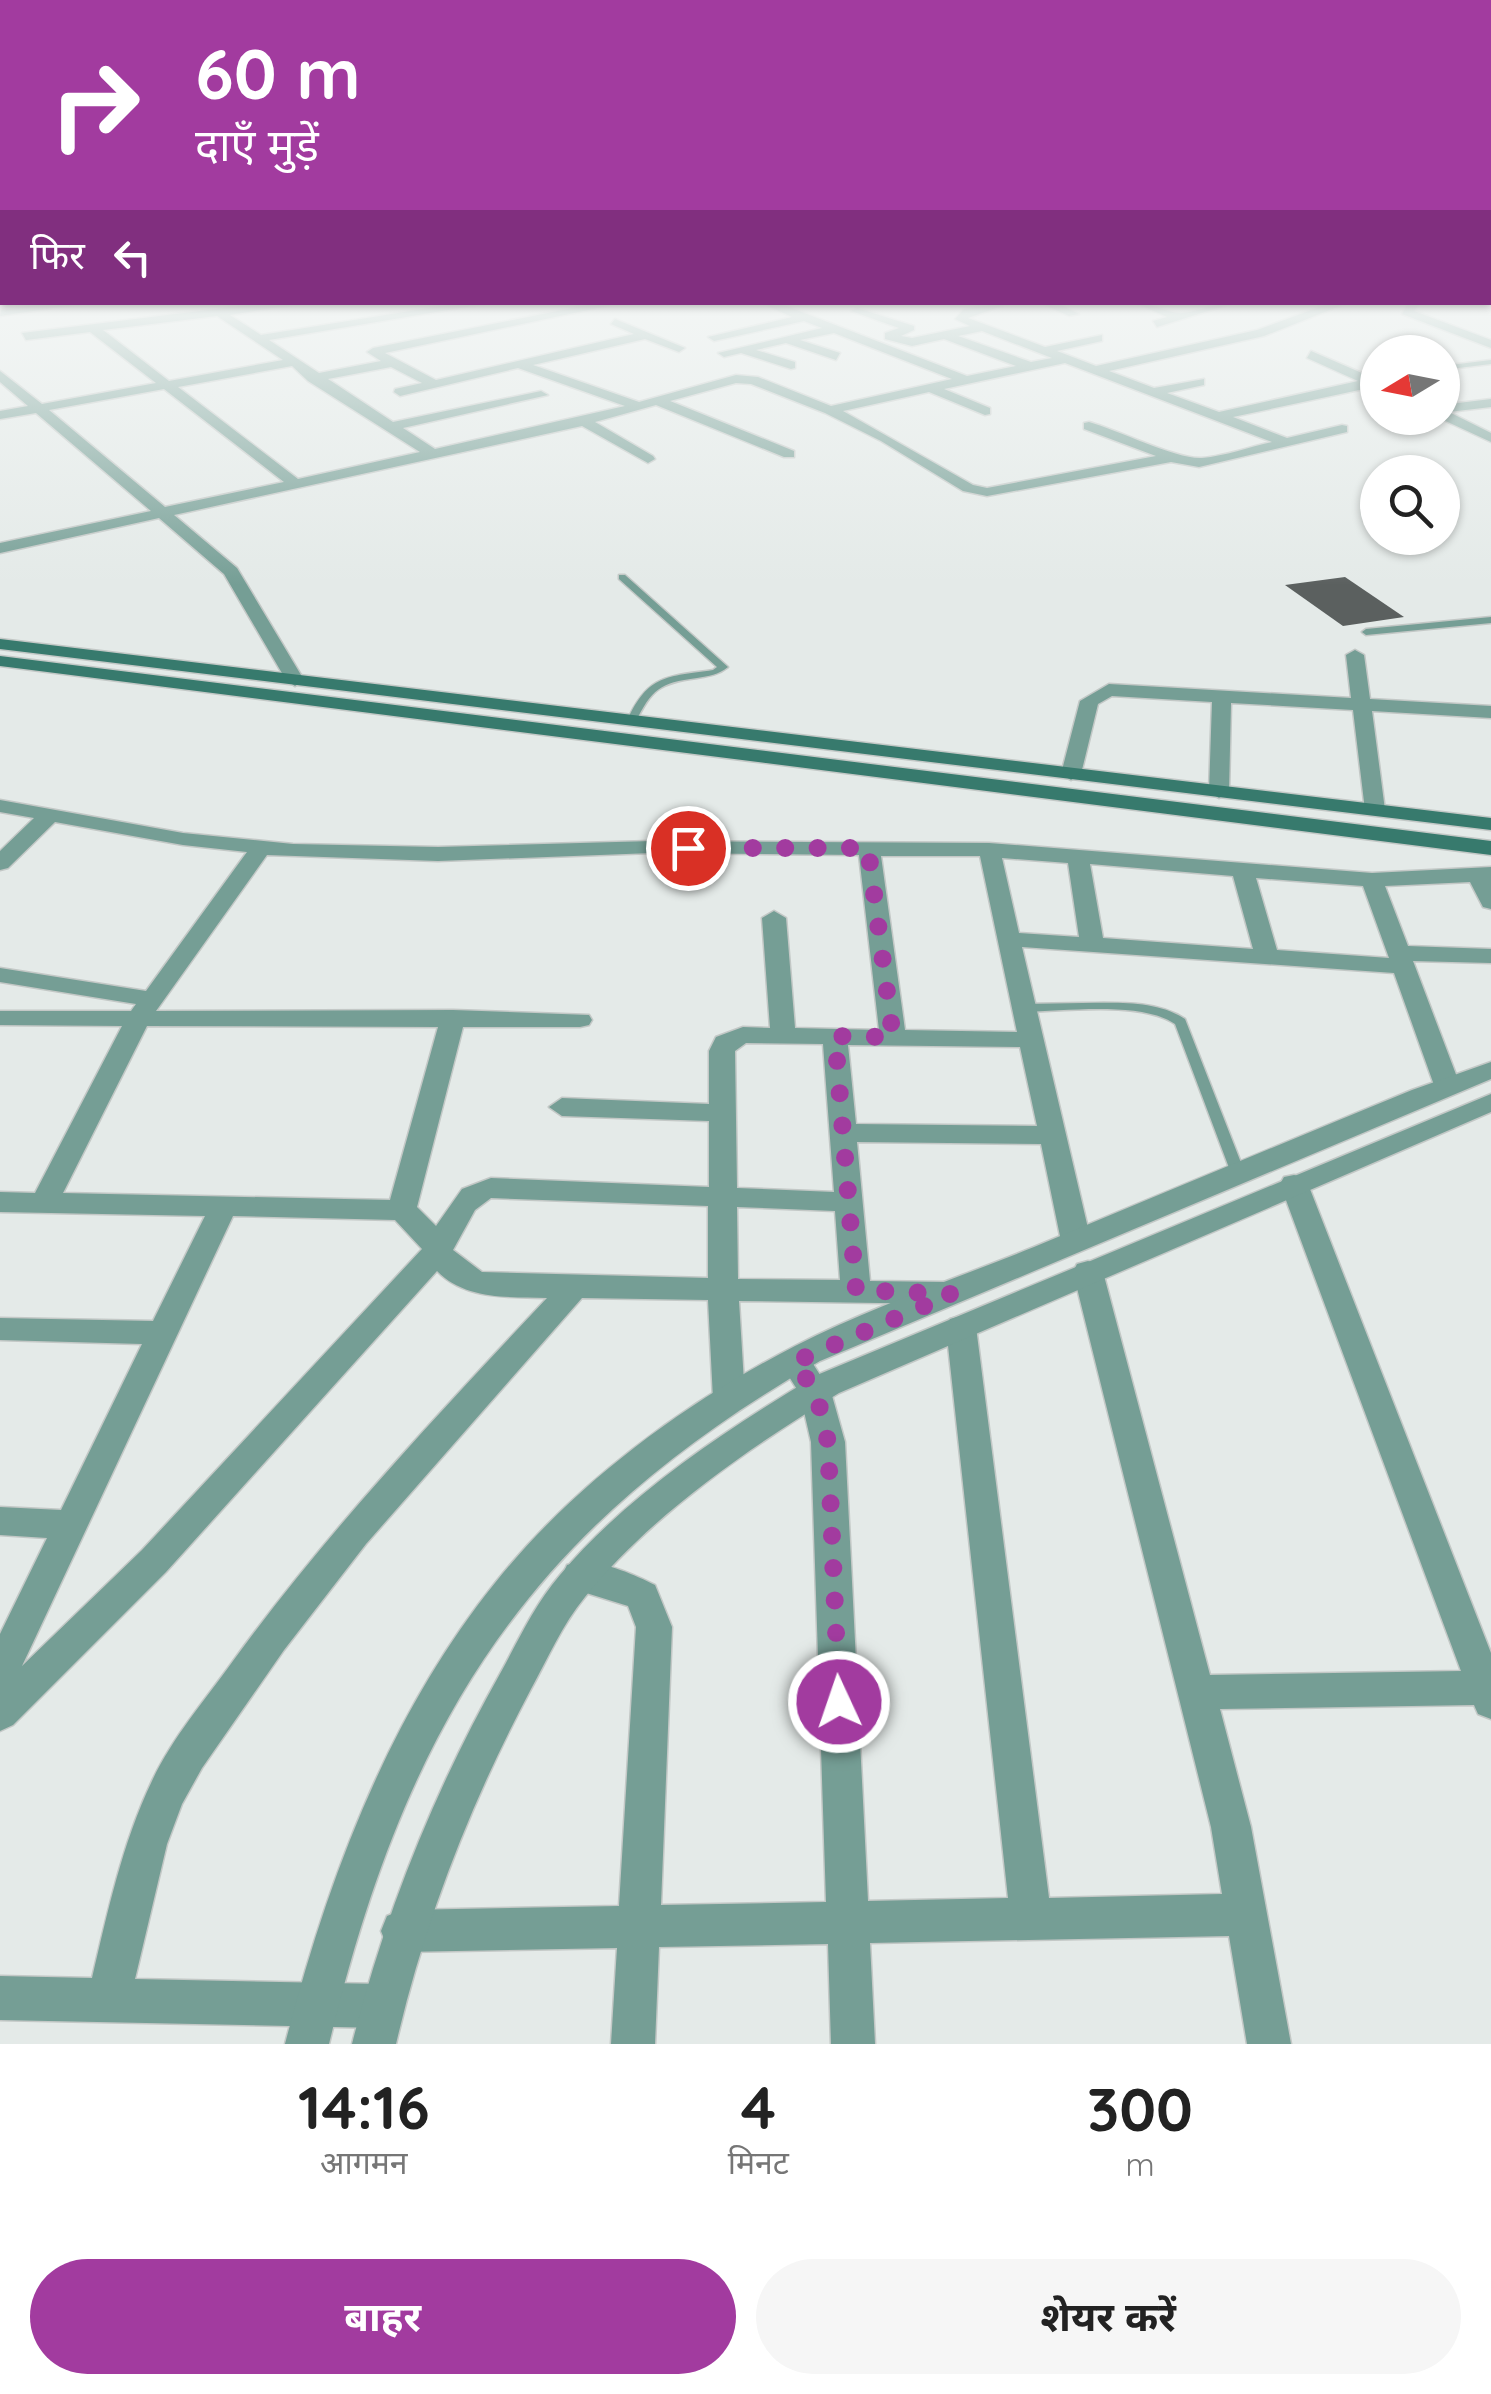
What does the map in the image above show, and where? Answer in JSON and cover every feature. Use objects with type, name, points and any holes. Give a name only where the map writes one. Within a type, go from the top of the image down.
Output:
[{"type":"main road","points":[[0,644],[1491,824]]},
{"type":"main road","points":[[0,661],[1491,848]]},
{"type":"main road","points":[[318,701],[336,685]]},
{"type":"street","points":[[20,393],[232,571],[294,680]]},
{"type":"street","points":[[0,415],[119,393]]},
{"type":"street","points":[[177,393],[297,485]]},
{"type":"street","points":[[337,393],[434,455]]},
{"type":"street","points":[[603,393],[640,406]]},
{"type":"street","points":[[0,548],[434,455],[685,393]]},
{"type":"street","points":[[785,393],[830,410],[886,438],[976,491],[996,491],[1171,458]]},
{"type":"street","points":[[830,410],[906,393]]},
{"type":"street","points":[[943,393],[984,410]]},
{"type":"street","points":[[1156,393],[1288,443]]},
{"type":"street","points":[[1216,417],[1326,393]]},
{"type":"street","points":[[389,427],[541,395]]},
{"type":"street","points":[[657,401],[789,454]]},
{"type":"street","points":[[1460,409],[1491,403]]},
{"type":"street","points":[[584,421],[648,460]]},
{"type":"street","points":[[1460,422],[1491,438]]},
{"type":"street","points":[[1089,426],[1171,458],[1199,464],[1342,430]]},
{"type":"street","points":[[1355,655],[1375,810]]},
{"type":"street","points":[[1070,774],[1089,701],[1095,695],[1132,689],[1491,712]]},
{"type":"street","points":[[1219,792],[1222,694]]},
{"type":"street","points":[[0,806],[260,848],[438,854],[652,848],[990,850],[1372,880],[1484,875],[1491,902]]},
{"type":"street","points":[[0,863],[50,816]]},
{"type":"street","points":[[44,1202],[144,1009],[260,848]]},
{"type":"street","points":[[868,848],[893,1037]]},
{"type":"street","points":[[990,850],[1082,1257],[1231,1827],[1269,2044]]},
{"type":"street","points":[[1078,856],[1092,946]]},
{"type":"street","points":[[1242,870],[1267,957]]},
{"type":"street","points":[[1372,880],[1448,1086]]},
{"type":"street","points":[[774,918],[782,1036]]},
{"type":"street","points":[[1009,939],[1267,957],[1491,956]]},
{"type":"street","points":[[0,975],[144,1009]]},
{"type":"street","points":[[0,1018],[144,1009],[580,1020]]},
{"type":"street","points":[[402,1210],[453,1017]]},
{"type":"street","points":[[729,1399],[723,1289],[722,1112],[726,1042],[744,1035],[1034,1040]]},
{"type":"street","points":[[835,1036],[856,1290]]},
{"type":"street","points":[[1082,1257],[1238,1173],[1491,1070]]},
{"type":"street","points":[[311,2024],[365,1854],[416,1739],[476,1638],[551,1544],[648,1457],[729,1399],[805,1377],[1082,1257],[1294,1184],[1491,1102]]},
{"type":"street","points":[[562,1108],[722,1112]]},
{"type":"street","points":[[843,1133],[1052,1134]]},
{"type":"street","points":[[1196,1692],[1488,1695],[1294,1184]]},
{"type":"street","points":[[0,1713],[154,1561],[440,1250],[466,1198],[482,1190],[849,1202]]},
{"type":"street","points":[[0,1202],[402,1210],[415,1218],[450,1269],[462,1279],[478,1284],[856,1290],[957,1310]]},
{"type":"street","points":[[0,1673],[68,1524],[224,1206]]},
{"type":"street","points":[[108,2000],[154,1821],[167,1791],[271,1636],[354,1530],[576,1285]]},
{"type":"street","points":[[957,1310],[1031,1920]]},
{"type":"street","points":[[0,1329],[162,1333]]},
{"type":"street","points":[[0,1998],[108,2000],[311,2024],[378,2025],[402,1931],[487,1730],[547,1624],[580,1576],[805,1377]]},
{"type":"street","points":[[805,1377],[828,1442],[853,2044]]},
{"type":"street","points":[[0,1522],[68,1524]]},
{"type":"street","points":[[580,1576],[627,1588],[642,1596],[654,1627],[633,2044]]},
{"type":"street","points":[[402,1931],[1248,1915]]},
{"type":"lane","points":[[622,578],[723,666],[716,672],[654,685],[641,695],[632,720]]},
{"type":"lane","points":[[1366,632],[1491,620]]},
{"type":"lane","points":[[1024,1008],[1146,1009],[1175,1014],[1238,1173]]},
{"type":"building","points":[[1345,577],[1404,617],[1343,626],[1285,585]]},
{"type":"route","points":[[688,848],[868,848],[893,1037],[835,1036],[856,1290],[952,1294],[794,1362],[816,1392],[828,1442],[839,1702]]}]
